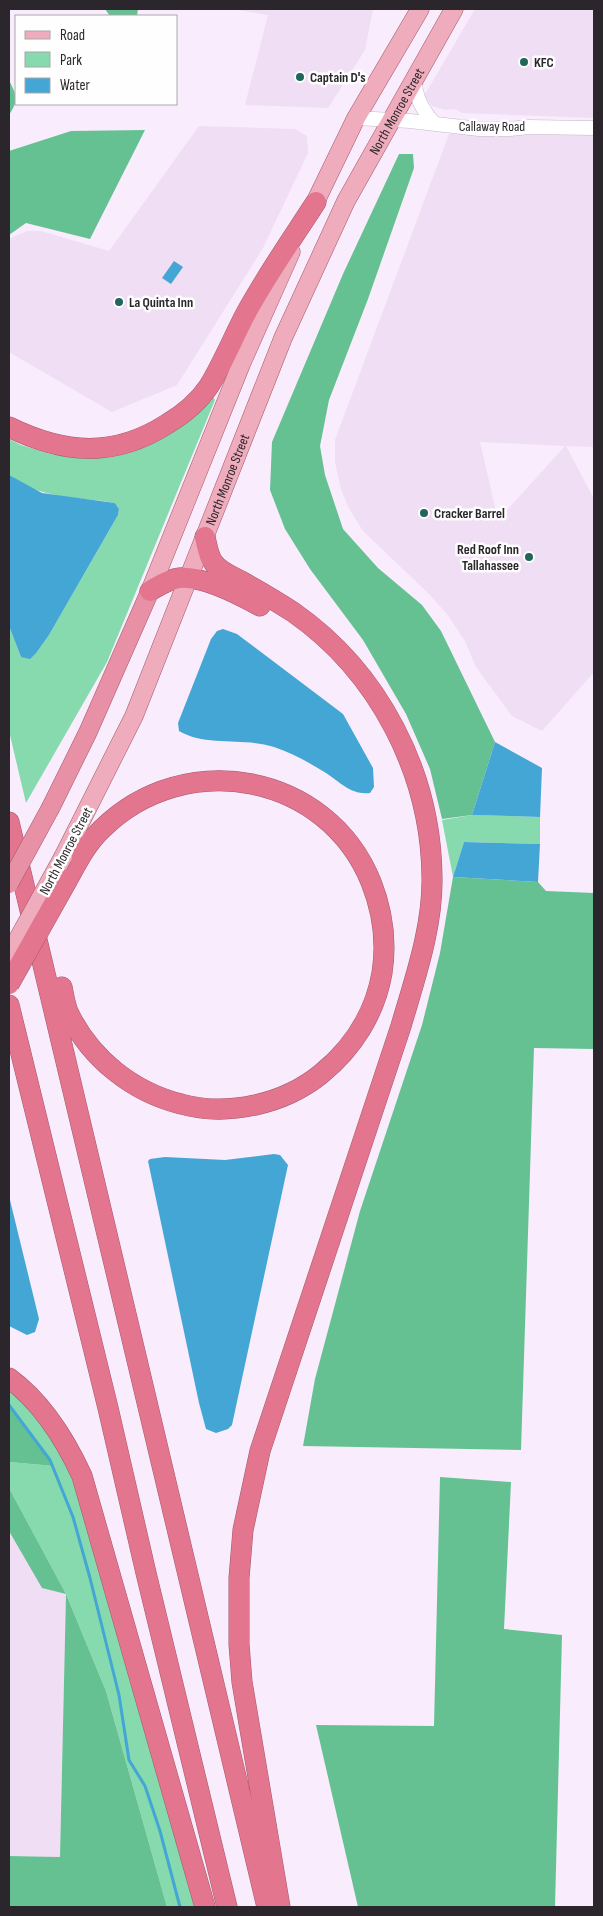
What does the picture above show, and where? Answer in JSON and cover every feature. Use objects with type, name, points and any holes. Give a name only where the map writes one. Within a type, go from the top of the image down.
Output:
[{"type":"highway","points":[[9,427],[31,438],[50,444],[81,449],[109,448],[150,435],[178,417],[208,387],[246,314],[316,202]]},
{"type":"highway","points":[[205,537],[210,555],[216,566],[305,621],[332,644],[358,673],[378,700],[407,751],[421,793],[429,836],[432,879],[427,928],[420,964],[260,1451],[243,1530],[239,1578],[239,1644],[242,1682],[280,1907]]},
{"type":"highway","points":[[9,884],[52,807],[92,723],[150,591],[172,580],[188,578],[227,590],[257,604],[284,621],[325,652],[358,673]]},
{"type":"highway","points":[[9,807],[22,827],[68,1013],[86,1041],[109,1067],[134,1084],[181,1104],[206,1108],[256,1105],[306,1086],[328,1068],[352,1044],[368,1017],[380,986],[385,955],[384,929],[378,900],[365,867],[346,839],[313,809],[274,790],[252,784],[231,781],[192,782],[172,787],[137,802],[106,826],[85,850],[68,879],[9,984]]},
{"type":"highway","points":[[9,822],[267,1907]]},
{"type":"highway","points":[[9,1005],[108,1408],[227,1907]]},
{"type":"highway","points":[[9,1378],[33,1399],[46,1414],[70,1450],[82,1476],[205,1907]]},
{"type":"main road","points":[[150,591],[242,362],[285,266],[356,118],[420,9]]},
{"type":"main road","name":"North Monroe Street","points":[[9,955],[63,857],[134,716],[283,338],[346,201],[454,9]]},
{"type":"street","points":[[414,79],[418,100],[424,112],[435,124]]},
{"type":"street","name":"Callaway Road","points":[[356,118],[479,129],[510,130],[528,127],[594,128]]},
{"type":"shaded area","name":"Captain D's","points":[[232,9],[373,9],[365,50],[328,108],[245,105],[268,15]]},
{"type":"shaded area","points":[[475,9],[594,9],[594,118],[462,113],[455,109],[445,110],[432,106],[424,96]]},
{"type":"shaded area","name":"La Quinta Inn","points":[[199,126],[295,129],[307,136],[308,153],[263,248],[177,385],[112,412],[9,352],[9,239],[27,231],[41,231],[109,251]]},
{"type":"shaded area","points":[[549,132],[594,133],[594,447],[566,446],[594,499],[594,672],[542,731],[512,716],[476,667],[465,641],[447,614],[429,594],[363,531],[348,507],[340,486],[335,462],[335,440],[449,134],[533,135]],"holes":[[[480,442],[565,446],[498,520]]]},
{"type":"shaded area","points":[[9,1488],[66,1594],[60,1857],[9,1856]]},
{"type":"green space","points":[[105,9],[138,9],[137,15],[109,15]]},
{"type":"green space","points":[[9,80],[14,90],[15,103],[9,115]]},
{"type":"green space","points":[[145,130],[90,239],[26,223],[9,235],[9,151],[71,131]]},
{"type":"green space","points":[[399,154],[413,154],[414,168],[368,299],[329,400],[320,446],[325,475],[343,529],[378,568],[422,605],[441,631],[495,742],[472,815],[442,819],[430,769],[406,714],[363,640],[310,569],[285,529],[270,490],[272,442],[343,274]]},
{"type":"green space","points":[[213,397],[215,400],[107,662],[26,803],[9,731],[9,626],[21,657],[37,652],[49,635],[118,515],[119,509],[115,503],[60,496],[34,489],[21,483],[9,475],[9,439],[21,445],[50,454],[85,458]]},
{"type":"green space","points":[[472,815],[540,817],[540,844],[464,842],[453,877],[442,820]]},
{"type":"green space","points":[[453,877],[538,882],[546,891],[594,893],[594,1049],[534,1048],[521,1450],[303,1446],[315,1379],[360,1211],[422,1025],[440,953]]},
{"type":"green space","points":[[9,1382],[68,1457],[200,1907],[167,1907],[106,1691],[66,1594],[9,1488],[9,1462],[54,1466],[9,1405]]},
{"type":"green space","points":[[9,1405],[12,1408],[54,1466],[9,1462]]},
{"type":"green space","points":[[440,1477],[511,1482],[504,1629],[562,1635],[555,1907],[358,1907],[316,1725],[434,1726]]},
{"type":"green space","points":[[9,1488],[66,1594],[42,1588],[9,1531]]},
{"type":"green space","points":[[66,1594],[106,1691],[167,1907],[9,1906],[9,1856],[60,1857]]},
{"type":"water","points":[[174,261],[183,267],[171,284],[162,278]]},
{"type":"water","points":[[9,475],[42,493],[115,503],[119,509],[118,515],[49,635],[30,659],[21,657],[9,626]]},
{"type":"water","points":[[223,629],[237,634],[343,714],[373,768],[374,787],[370,793],[352,790],[307,762],[274,747],[262,744],[201,739],[179,731],[178,723],[211,639],[217,631]]},
{"type":"water","points":[[495,742],[542,768],[540,817],[472,815]]},
{"type":"water","points":[[464,842],[540,844],[538,882],[453,877]]},
{"type":"water","points":[[274,1154],[280,1155],[288,1165],[232,1425],[228,1429],[216,1433],[206,1429],[199,1403],[148,1161],[165,1157],[225,1160]]},
{"type":"water","points":[[9,1196],[39,1319],[35,1332],[27,1335],[9,1326]]},
{"type":"waterway","points":[[9,1405],[50,1460],[73,1517],[119,1695],[129,1760],[145,1786],[160,1831],[180,1907]]},
{"type":"place","name":"KFC","points":[[524,62]]},
{"type":"place","name":"Captain D's","points":[[300,77]]},
{"type":"place","name":"La Quinta Inn","points":[[119,302]]},
{"type":"place","name":"Cracker Barrel","points":[[424,513]]},
{"type":"place","name":"Red Roof Inn Tallahassee","points":[[529,557]]}]
